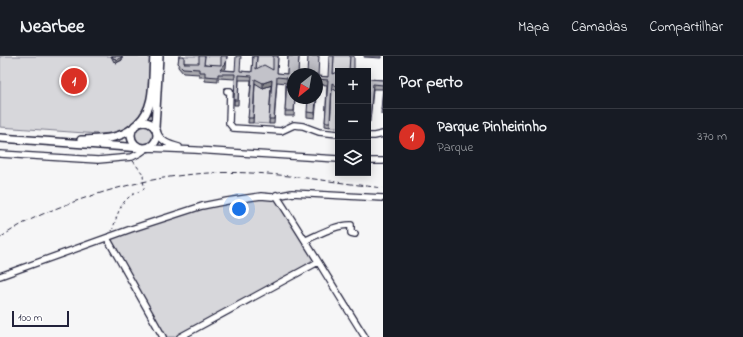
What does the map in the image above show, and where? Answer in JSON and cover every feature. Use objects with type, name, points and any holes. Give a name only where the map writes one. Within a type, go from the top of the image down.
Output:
[{"type":"main road","points":[[143,150],[133,143],[131,138],[135,126],[145,116],[150,105],[154,56]]},
{"type":"main road","points":[[0,138],[143,150],[151,146],[157,138],[159,56]]},
{"type":"main road","points":[[59,142],[117,137],[123,135],[141,122],[146,122],[156,130]]},
{"type":"street","points":[[227,91],[230,91],[229,123],[233,128],[281,131],[294,125],[303,126],[319,132],[335,134]]},
{"type":"street","points":[[156,130],[160,138],[166,143],[195,150]]},
{"type":"street","points":[[371,136],[383,134]]},
{"type":"street","points":[[0,154],[98,160],[132,157],[143,150],[195,150],[335,159]]},
{"type":"street","points":[[371,160],[383,161]]},
{"type":"street","points":[[0,276],[131,229],[202,206],[234,200],[292,193],[383,198]]},
{"type":"street","points":[[276,195],[306,240],[365,337]]},
{"type":"street","points":[[306,240],[345,225],[351,225],[351,233],[355,234]]},
{"type":"street","points":[[107,238],[164,337]]},
{"type":"street","points":[[180,337],[318,262]]},
{"type":"path","points":[[107,238],[112,232],[120,206],[134,194],[139,193],[144,189],[143,174],[132,157]]},
{"type":"shaded area","points":[[0,56],[150,56],[147,106],[143,113],[122,132],[99,134],[0,127]]},
{"type":"shaded area","points":[[184,56],[200,56],[199,68],[184,67]]},
{"type":"shaded area","points":[[205,56],[222,56],[221,70],[204,69]]},
{"type":"shaded area","points":[[257,56],[274,56],[273,75],[256,74]]},
{"type":"shaded area","points":[[334,56],[350,56],[350,68],[335,68],[335,78],[333,79]]},
{"type":"shaded area","points":[[255,83],[263,88],[272,85],[269,124],[253,123]]},
{"type":"shaded area","points":[[332,88],[335,90],[335,127],[330,127]]},
{"type":"shaded area","points":[[144,125],[151,128],[154,135],[151,142],[144,145],[137,142],[134,135],[137,128]]},
{"type":"shaded area","points":[[266,198],[275,199],[278,202],[313,259],[306,265],[176,337],[165,337],[110,239],[212,204]]},
{"type":"building","points":[[112,56],[122,56],[122,57],[116,60]]},
{"type":"building","points":[[179,56],[184,56],[184,63],[199,63],[199,56],[205,56],[204,64],[221,65],[221,56],[227,56],[226,63],[220,70],[235,71],[236,56],[241,56],[240,71],[252,72],[253,56],[257,56],[256,69],[264,65],[273,70],[273,56],[278,56],[277,73],[287,74],[287,78],[277,77],[274,119],[269,119],[272,80],[263,83],[255,79],[253,118],[248,118],[252,76],[239,75],[238,100],[234,100],[235,74],[218,74],[218,77],[205,76],[205,72],[199,72],[199,69],[183,68],[178,63]]},
{"type":"building","points":[[288,56],[299,56],[298,68],[287,68]]},
{"type":"building","points":[[308,56],[319,56],[318,68],[307,68]]},
{"type":"building","points":[[329,56],[334,56],[333,74],[335,73],[335,85],[332,83],[330,122],[325,122],[328,80],[323,80],[323,76],[328,77]]},
{"type":"building","points":[[350,56],[354,56],[354,68],[349,68]]},
{"type":"building","points":[[287,78],[287,104],[295,104],[294,111],[285,111]]},
{"type":"building","points":[[371,79],[383,80],[383,85],[373,84],[371,106]]},
{"type":"building","points":[[383,86],[383,110],[381,110]]},
{"type":"building","points":[[308,104],[316,104],[315,113],[307,112]]},
{"type":"railway","points":[[0,238],[19,226],[40,216],[82,199],[124,186],[186,175],[229,172],[268,174],[383,188]]},
{"type":"place","name":"Parque Pinheirinho","points":[[74,81]]}]
